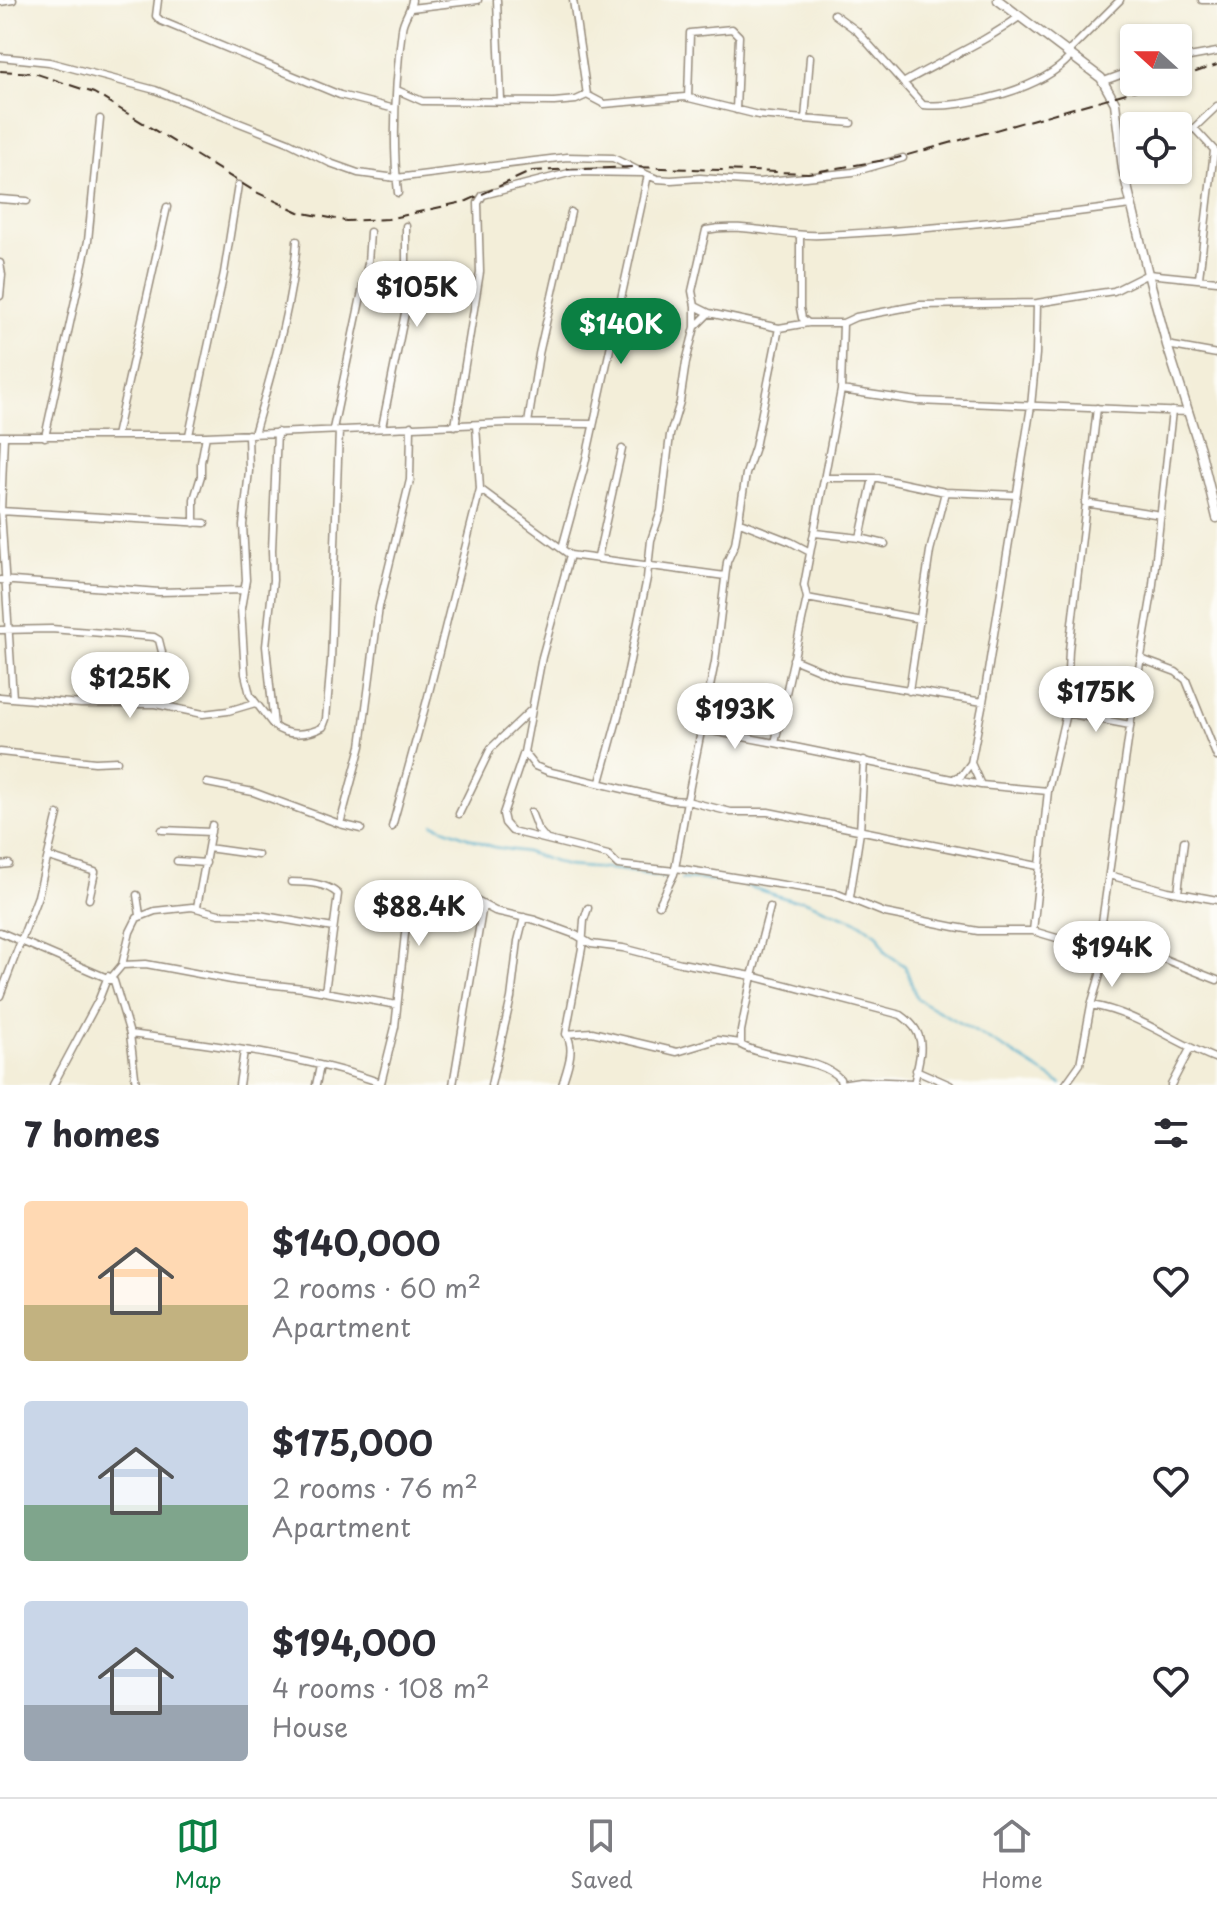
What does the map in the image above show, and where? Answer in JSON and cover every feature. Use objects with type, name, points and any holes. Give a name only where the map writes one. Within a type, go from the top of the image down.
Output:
[{"type":"street","points":[[0,2],[13,0]]},
{"type":"street","points":[[158,0],[156,16],[161,21],[340,95],[395,109]]},
{"type":"street","points":[[398,193],[393,134],[402,24],[412,4],[478,0]]},
{"type":"street","points":[[497,0],[501,100]]},
{"type":"street","points":[[573,0],[587,95]]},
{"type":"street","points":[[998,0],[1104,81],[1117,110],[1120,139]]},
{"type":"street","points":[[834,14],[857,31],[923,105],[952,104],[1001,95],[1044,78],[1120,0]]},
{"type":"street","points":[[1202,0],[1217,0]]},
{"type":"street","points":[[903,83],[935,64],[964,53],[1019,17]]},
{"type":"street","points":[[688,98],[690,33],[732,29],[739,36],[736,110]]},
{"type":"street","points":[[1192,56],[1217,52]]},
{"type":"street","points":[[0,57],[49,62],[155,90],[358,173],[396,178],[567,157],[613,158],[645,174]]},
{"type":"street","points":[[805,119],[810,57]]},
{"type":"street","points":[[1104,81],[1120,75]]},
{"type":"street","points":[[397,90],[422,101],[554,102],[576,100],[587,95]]},
{"type":"street","points":[[587,95],[604,104],[688,98],[758,115],[851,123]]},
{"type":"street","points":[[1199,278],[1216,152],[1194,128],[1217,106]]},
{"type":"street","points":[[45,437],[88,241],[100,119]]},
{"type":"street","points":[[455,426],[480,272],[480,198],[510,186],[573,172],[645,174],[671,180],[700,178],[759,182],[853,172],[903,158]]},
{"type":"street","points":[[562,548],[578,494],[645,174]]},
{"type":"street","points":[[1127,184],[1167,345],[1189,412],[1217,518]]},
{"type":"street","points":[[189,435],[224,273],[238,185]]},
{"type":"street","points":[[0,199],[27,201]]},
{"type":"street","points":[[600,782],[620,709],[651,540],[661,511],[670,435],[695,327],[692,291],[706,230],[737,229],[800,236],[947,229],[1131,205]]},
{"type":"street","points":[[116,436],[167,207]]},
{"type":"street","points":[[528,423],[539,354],[571,212]]},
{"type":"street","points":[[382,427],[406,308],[406,226]]},
{"type":"street","points":[[297,241],[283,328],[251,434],[243,525],[246,580],[241,608],[247,688],[255,703],[279,731],[303,733],[323,727],[326,719],[331,661],[336,429],[368,263],[370,232]]},
{"type":"street","points":[[800,236],[799,299],[803,322]]},
{"type":"street","points":[[0,263],[0,296]]},
{"type":"street","points":[[695,306],[709,313],[779,328],[803,322],[843,323],[856,317],[920,305],[1037,303],[1114,291],[1148,274],[1217,281]]},
{"type":"street","points":[[955,778],[962,775],[971,763],[983,702],[1031,406],[1037,303]]},
{"type":"street","points":[[695,327],[709,313]]},
{"type":"street","points":[[775,743],[807,598],[804,585],[841,390],[843,323]]},
{"type":"street","points":[[659,905],[675,869],[715,662],[727,562],[740,522],[746,474],[755,447],[779,328]]},
{"type":"street","points":[[1167,345],[1217,354]]},
{"type":"street","points":[[841,390],[917,401],[1189,412]]},
{"type":"street","points":[[1033,931],[1048,791],[1066,713],[1069,650],[1097,408]]},
{"type":"street","points":[[1065,1085],[1080,1064],[1098,982],[1109,875],[1152,593],[1172,411]]},
{"type":"street","points":[[13,698],[4,630],[2,436],[206,436],[411,426],[592,424]]},
{"type":"street","points":[[392,827],[480,489],[476,425]]},
{"type":"street","points":[[340,824],[359,756],[379,607],[410,480],[411,426]]},
{"type":"street","points":[[274,726],[266,646],[273,580],[277,432]]},
{"type":"street","points":[[194,523],[194,499],[201,476],[206,436]]},
{"type":"street","points":[[598,557],[622,449]]},
{"type":"street","points":[[826,478],[873,478],[945,492],[1016,495]]},
{"type":"street","points":[[860,538],[873,478]]},
{"type":"street","points":[[480,489],[570,555],[725,576]]},
{"type":"street","points":[[909,691],[930,551],[945,492]]},
{"type":"street","points":[[1085,503],[1161,515]]},
{"type":"street","points":[[1,511],[205,523]]},
{"type":"street","points":[[740,522],[810,552]]},
{"type":"street","points":[[815,533],[885,544]]},
{"type":"street","points":[[570,555],[547,635],[524,752],[504,808],[505,823],[512,831],[608,855],[618,865],[675,869],[850,897],[885,913],[991,932],[1033,931],[1101,951],[1144,951],[1217,980]]},
{"type":"street","points":[[2,580],[159,592],[244,590]]},
{"type":"street","points":[[807,598],[920,619]]},
{"type":"street","points":[[4,630],[51,629],[154,637],[159,640],[162,652]]},
{"type":"street","points":[[793,659],[841,679],[983,702]]},
{"type":"street","points":[[1141,659],[1176,672],[1186,680],[1217,757]]},
{"type":"street","points":[[0,697],[81,704],[155,704],[213,714],[255,703]]},
{"type":"street","points":[[459,814],[491,748],[499,737],[532,709]]},
{"type":"street","points":[[1066,713],[1130,725]]},
{"type":"street","points":[[701,729],[981,785],[1048,791]]},
{"type":"street","points":[[0,752],[95,762],[117,761]]},
{"type":"street","points":[[524,752],[535,766],[547,771],[670,800],[731,812],[768,812],[1038,866]]},
{"type":"street","points":[[850,897],[860,832],[864,760]]},
{"type":"street","points":[[971,763],[981,785]]},
{"type":"street","points":[[207,783],[253,792],[361,829]]},
{"type":"street","points":[[531,812],[537,828],[546,839]]},
{"type":"street","points":[[0,996],[23,941],[49,857],[58,814]]},
{"type":"street","points":[[843,828],[859,815]]},
{"type":"street","points":[[162,830],[211,828],[197,907]]},
{"type":"street","points":[[1178,893],[1184,841]]},
{"type":"street","points":[[208,848],[258,855]]},
{"type":"street","points":[[49,857],[95,872],[89,899]]},
{"type":"street","points":[[177,861],[206,863]]},
{"type":"street","points":[[0,865],[9,864]]},
{"type":"street","points":[[1109,875],[1217,900]]},
{"type":"street","points":[[291,882],[308,882],[336,891],[325,992]]},
{"type":"street","points":[[130,1034],[320,1066],[381,1084],[393,1038],[410,887],[469,897],[495,911],[524,917],[591,944],[752,976],[901,1015],[921,1037],[914,1084],[860,1081],[841,1084],[836,1074],[829,1070],[783,1056],[749,1050],[741,1043],[717,1040],[677,1052],[592,1032],[566,1034]]},
{"type":"street","points":[[53,1085],[110,977],[122,965],[130,932],[140,915],[137,895]]},
{"type":"street","points":[[453,1085],[483,905]]},
{"type":"street","points":[[140,915],[172,908],[197,907],[219,914],[259,915],[333,928]]},
{"type":"street","points":[[741,1043],[752,976],[770,907]]},
{"type":"street","points":[[562,1085],[569,1061],[570,1040],[566,1034],[588,908]]},
{"type":"street","points":[[491,1085],[511,998],[524,917]]},
{"type":"street","points":[[0,932],[110,977],[130,1034],[136,1085]]},
{"type":"street","points":[[122,965],[146,964],[397,1005]]},
{"type":"street","points":[[1091,1005],[1108,1008],[1155,1027],[1190,1049],[1217,1059]]},
{"type":"street","points":[[1171,1085],[1190,1049]]},
{"type":"street","points":[[239,1085],[244,1051]]},
{"type":"street","points":[[316,1085],[320,1066]]},
{"type":"street","points":[[916,1070],[950,1085]]},
{"type":"waterway","points":[[433,824],[493,847],[526,852],[566,866],[668,878]]},
{"type":"waterway","points":[[681,879],[731,881],[791,900],[803,900],[859,922],[878,935],[886,953],[905,966],[917,999],[1061,1084]]},
{"type":"railway","points":[[1192,73],[1217,65]]},
{"type":"railway","points":[[0,71],[34,73],[94,93],[254,191],[299,212],[346,221],[388,219],[467,201],[532,171],[633,167],[808,173],[897,158],[1120,95]]}]
